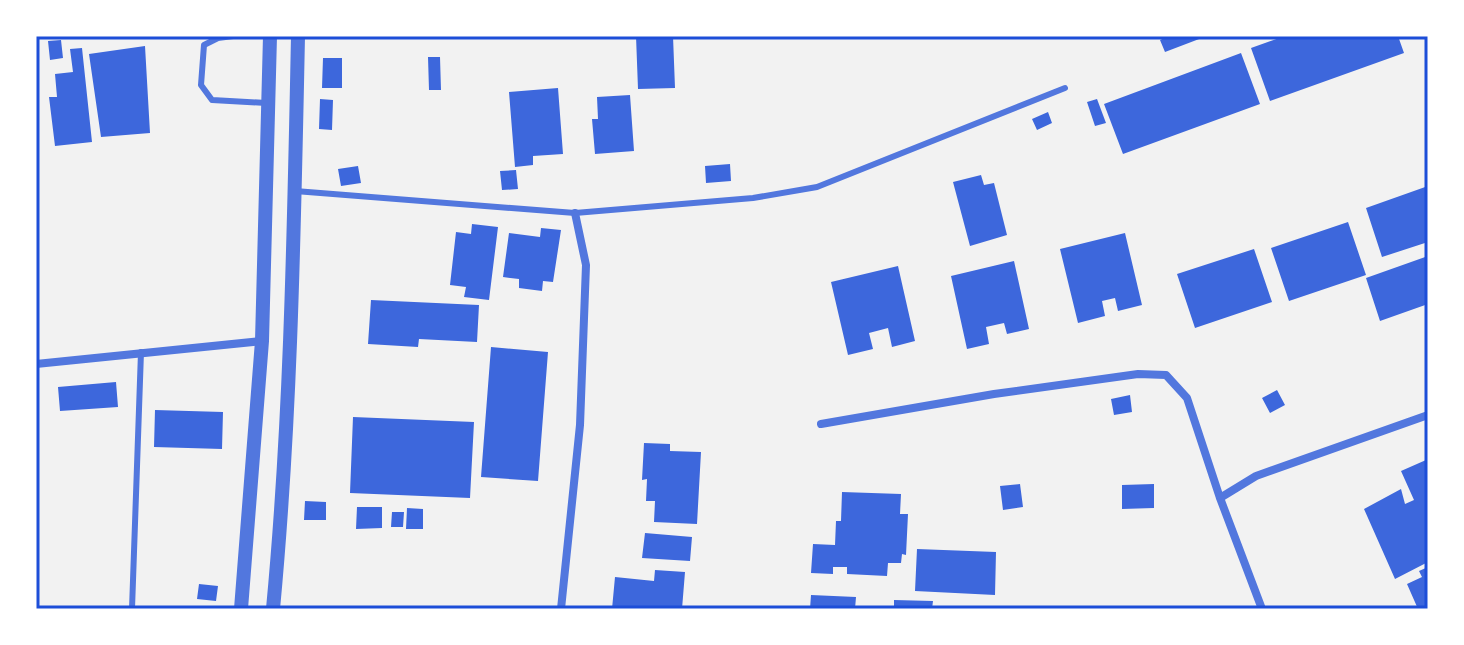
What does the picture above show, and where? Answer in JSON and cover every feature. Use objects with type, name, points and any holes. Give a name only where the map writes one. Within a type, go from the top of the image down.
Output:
[{"type":"street","points":[[241,609],[262,341],[270,36]]},
{"type":"street","points":[[273,609],[283,499],[298,36]]},
{"type":"street","points":[[561,609],[580,425],[586,265],[575,213]]},
{"type":"street","points":[[36,364],[262,341]]},
{"type":"street","points":[[821,424],[994,394],[1138,374],[1166,375],[1187,398],[1262,609]]},
{"type":"street","points":[[1220,498],[1256,476],[1428,415]]},
{"type":"lane","points":[[233,36],[218,38],[204,45],[201,85],[212,100],[269,103]]},
{"type":"lane","points":[[295,191],[575,213],[753,198],[817,187],[1065,88]]},
{"type":"lane","points":[[132,609],[141,352]]},
{"type":"building","points":[[636,36],[673,36],[675,88],[638,89]]},
{"type":"building","points":[[1169,36],[1207,36],[1165,52],[1160,40]]},
{"type":"building","points":[[1285,36],[1398,36],[1404,53],[1270,101],[1251,48]]},
{"type":"building","points":[[61,40],[63,58],[50,60],[48,41]]},
{"type":"building","points":[[145,46],[150,133],[101,137],[89,54]]},
{"type":"building","points":[[82,48],[92,142],[55,146],[49,97],[57,97],[55,74],[73,72],[70,49]]},
{"type":"building","points":[[1241,53],[1260,104],[1123,154],[1104,104]]},
{"type":"building","points":[[428,57],[440,57],[441,90],[429,90]]},
{"type":"building","points":[[323,58],[342,58],[342,88],[322,88]]},
{"type":"building","points":[[558,88],[563,154],[533,156],[533,165],[515,167],[509,92]]},
{"type":"building","points":[[630,95],[634,151],[595,154],[592,119],[598,119],[597,97]]},
{"type":"building","points":[[320,99],[333,100],[332,130],[319,129]]},
{"type":"building","points":[[1097,99],[1106,123],[1095,126],[1087,102]]},
{"type":"building","points":[[1048,112],[1052,123],[1037,130],[1032,119]]},
{"type":"building","points":[[730,164],[731,181],[706,183],[705,166]]},
{"type":"building","points":[[358,166],[361,183],[341,186],[338,169]]},
{"type":"building","points":[[516,170],[518,189],[502,190],[500,171]]},
{"type":"building","points":[[981,175],[984,185],[994,183],[1007,235],[970,246],[953,182]]},
{"type":"building","points":[[1428,186],[1428,242],[1382,257],[1366,208]]},
{"type":"building","points":[[1348,222],[1366,275],[1289,301],[1271,248]]},
{"type":"building","points":[[472,224],[498,227],[489,300],[464,297],[466,287],[450,285],[456,232],[471,234]]},
{"type":"building","points":[[541,228],[561,230],[553,282],[543,281],[542,291],[519,288],[519,279],[503,277],[509,233],[540,237]]},
{"type":"building","points":[[1125,233],[1142,305],[1118,311],[1115,298],[1102,301],[1105,316],[1078,323],[1060,249]]},
{"type":"building","points":[[1254,249],[1272,302],[1195,328],[1177,274]]},
{"type":"building","points":[[1428,256],[1428,304],[1380,321],[1366,278]]},
{"type":"building","points":[[1014,261],[1029,329],[1007,334],[1004,323],[986,327],[989,344],[967,349],[951,276]]},
{"type":"building","points":[[898,266],[915,341],[892,347],[888,328],[869,333],[873,349],[848,355],[831,282]]},
{"type":"building","points":[[371,300],[479,305],[477,342],[419,339],[418,347],[368,344]]},
{"type":"building","points":[[491,347],[548,352],[538,481],[481,477]]},
{"type":"building","points":[[116,382],[118,407],[60,411],[58,387]]},
{"type":"building","points":[[1277,390],[1285,405],[1270,413],[1262,398]]},
{"type":"building","points":[[1130,395],[1132,412],[1114,415],[1111,399]]},
{"type":"building","points":[[155,410],[223,412],[222,449],[154,447]]},
{"type":"building","points":[[353,417],[474,422],[470,498],[350,493]]},
{"type":"building","points":[[644,443],[670,444],[670,451],[701,452],[697,524],[654,522],[655,501],[646,501],[647,479],[642,480]]},
{"type":"building","points":[[1426,460],[1428,562],[1395,579],[1364,509],[1401,489],[1405,504],[1414,500],[1401,471]]},
{"type":"building","points":[[1020,484],[1023,507],[1003,510],[1000,486]]},
{"type":"building","points":[[1154,484],[1154,508],[1122,509],[1122,485]]},
{"type":"building","points":[[842,492],[901,494],[900,514],[908,514],[906,555],[902,554],[901,563],[888,563],[887,576],[847,574],[847,567],[833,567],[833,574],[811,573],[813,544],[835,545],[836,521],[841,521]]},
{"type":"building","points":[[305,501],[326,502],[326,520],[304,520]]},
{"type":"building","points":[[357,507],[382,507],[382,528],[356,529]]},
{"type":"building","points":[[407,508],[423,509],[423,529],[406,529]]},
{"type":"building","points":[[392,512],[404,512],[403,527],[391,527]]},
{"type":"building","points":[[645,533],[692,537],[690,561],[642,558]]},
{"type":"building","points":[[917,549],[996,552],[995,595],[915,591]]},
{"type":"building","points":[[1428,567],[1428,609],[1418,609],[1407,584],[1422,577],[1419,571]]},
{"type":"building","points":[[655,570],[685,572],[682,609],[612,609],[615,577],[654,581]]},
{"type":"building","points":[[199,584],[218,586],[216,601],[197,599]]},
{"type":"building","points":[[811,595],[856,597],[855,609],[810,609]]},
{"type":"building","points":[[894,600],[933,601],[932,609],[894,609]]}]
